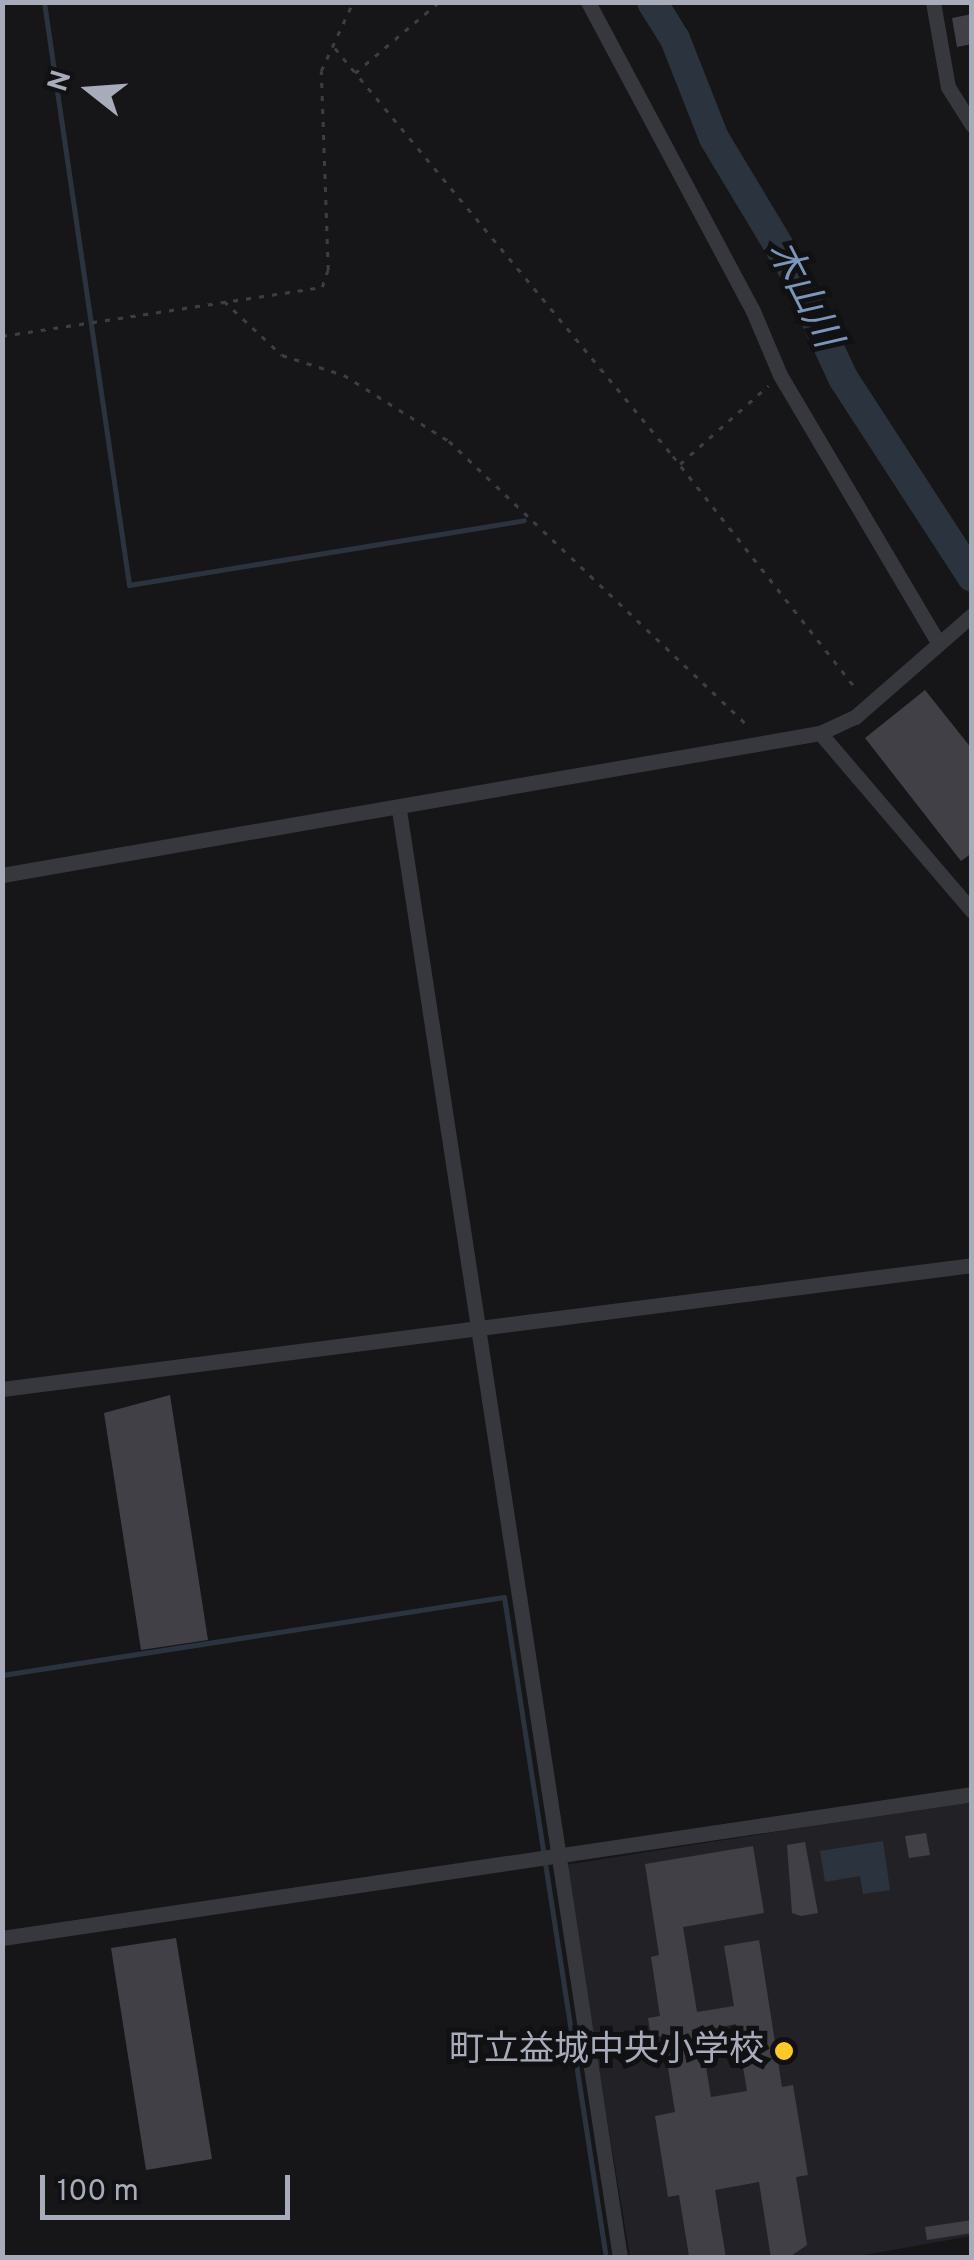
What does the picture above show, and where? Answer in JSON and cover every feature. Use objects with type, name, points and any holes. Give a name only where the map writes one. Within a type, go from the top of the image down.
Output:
[{"type":"street","points":[[588,2],[753,311],[780,375],[940,637]]},
{"type":"street","points":[[933,2],[948,87],[972,125]]},
{"type":"street","points":[[2,876],[399,810],[820,733],[869,705],[940,637],[972,616]]},
{"type":"street","points":[[820,733],[972,910]]},
{"type":"street","points":[[399,810],[620,2258]]},
{"type":"street","points":[[2,1389],[972,1265]]},
{"type":"street","points":[[2,1938],[557,1860],[972,1794]]},
{"type":"path","points":[[2,336],[322,286],[328,270],[321,71],[335,48],[353,2]]},
{"type":"path","points":[[354,74],[439,2]]},
{"type":"path","points":[[335,48],[679,465],[869,705]]},
{"type":"path","points":[[224,301],[282,354],[344,375],[448,441],[768,744]]},
{"type":"path","points":[[679,465],[780,375]]},
{"type":"shaded area","name":"町立益城中央小学校","points":[[971,1801],[971,2236],[853,2257],[630,2257],[565,1865]]},
{"type":"shaded area","points":[[883,1841],[890,1890],[863,1894],[860,1876],[825,1882],[820,1851]]},
{"type":"building","points":[[972,14],[972,44],[957,47],[952,18]]},
{"type":"building","points":[[925,690],[972,749],[972,853],[961,861],[865,738]]},
{"type":"building","points":[[170,1395],[208,1640],[141,1650],[104,1413]]},
{"type":"building","points":[[926,1833],[930,1855],[909,1858],[905,1836]]},
{"type":"building","points":[[805,1842],[818,1913],[801,1916],[792,1913],[787,1845]]},
{"type":"building","points":[[753,1846],[764,1913],[683,1927],[697,2012],[734,2006],[724,1946],[759,1940],[782,2087],[793,2085],[808,2175],[796,2177],[807,2245],[788,2258],[771,2258],[759,2182],[715,2190],[726,2258],[689,2256],[679,2195],[668,2197],[655,2116],[675,2112],[663,2036],[651,2038],[648,2018],[660,2016],[651,1957],[659,1955],[645,1864]],"holes":[[[736,2024],[747,2091],[711,2097],[700,2031]]]},
{"type":"building","points":[[176,1938],[212,2159],[146,2170],[111,1948]]},
{"type":"building","points":[[972,2220],[972,2233],[927,2240],[925,2227]]},
{"type":"waterway","points":[[44,2],[129,585],[524,520]]},
{"type":"waterway","name":"木山川","points":[[652,2],[675,39],[714,138],[792,268],[843,378],[972,577]]},
{"type":"waterway","points":[[2,1675],[504,1597],[606,2258]]},
{"type":"place","name":"町立益城中央小学校","points":[[784,2051]]}]
